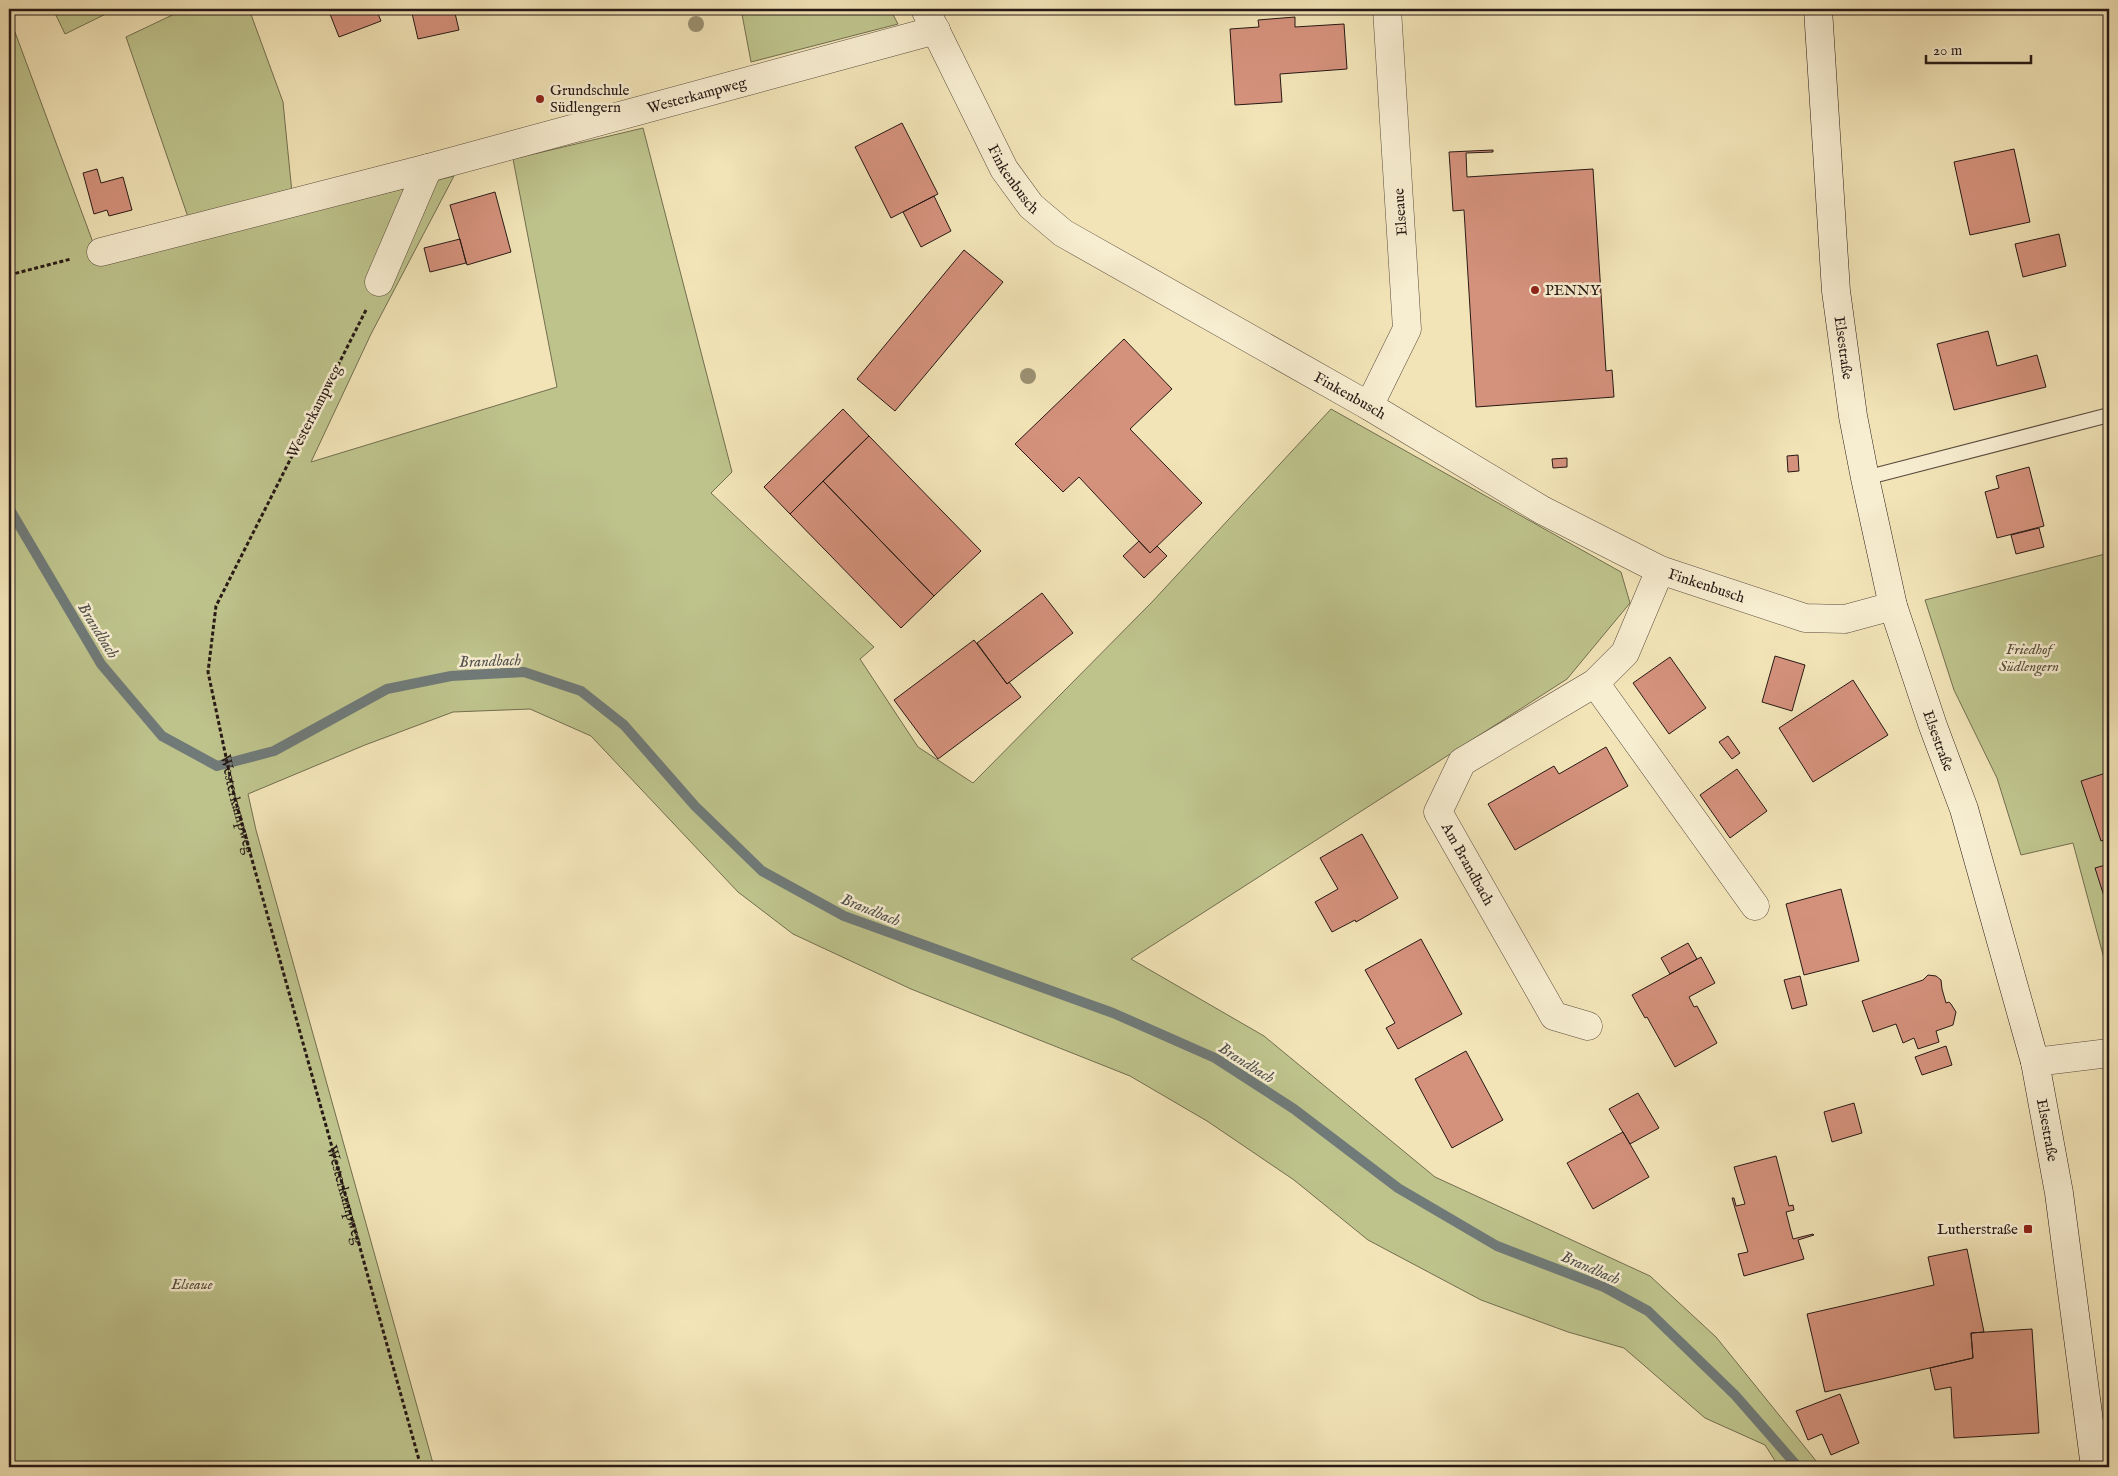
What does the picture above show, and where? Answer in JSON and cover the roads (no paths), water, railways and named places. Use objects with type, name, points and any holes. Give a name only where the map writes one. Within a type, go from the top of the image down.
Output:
[{"type":"street","name":"Elseaue","points":[[1369,406],[1407,329],[1387,9]]},
{"type":"street","name":"Elsestraße","points":[[1818,9],[1836,291],[1853,416],[1893,606],[1933,726],[1964,809],[2036,1062],[2059,1193],[2095,1467]]},
{"type":"street","name":"Finkenbusch","points":[[930,19],[1004,169],[1031,206],[1063,233],[1369,406],[1542,510],[1660,570],[1805,618],[1845,619],[1893,606]]},
{"type":"street","name":"Westerkampweg","points":[[101,252],[428,168],[930,19]]},
{"type":"street","points":[[380,282],[428,168]]},
{"type":"street","name":"Am Brandbach","points":[[1588,1026],[1554,1016],[1438,812],[1462,762],[1596,683],[1625,653],[1660,570]]},
{"type":"street","points":[[1596,683],[1755,906]]},
{"type":"street","points":[[2036,1062],[2109,1052]]},
{"type":"lane","points":[[1865,478],[2109,415]]},
{"type":"waterway","name":"Brandbach","points":[[9,508],[101,664],[162,736],[217,766],[274,751],[387,689],[451,676],[524,672],[581,691],[624,725],[695,806],[762,871],[844,916],[1113,1013],[1215,1058],[1294,1109],[1398,1188],[1497,1246],[1604,1287],[1648,1311],[1735,1395],[1798,1467]]},
{"type":"place","name":"Grundschule Südlengern","points":[[540,99]]},
{"type":"place","name":"PENNY","points":[[1535,290]]},
{"type":"place","name":"Lutherstraße","points":[[2028,1229]]},
{"type":"park label","name":"Friedhof Südlengern","points":[[2029,658]]}]
